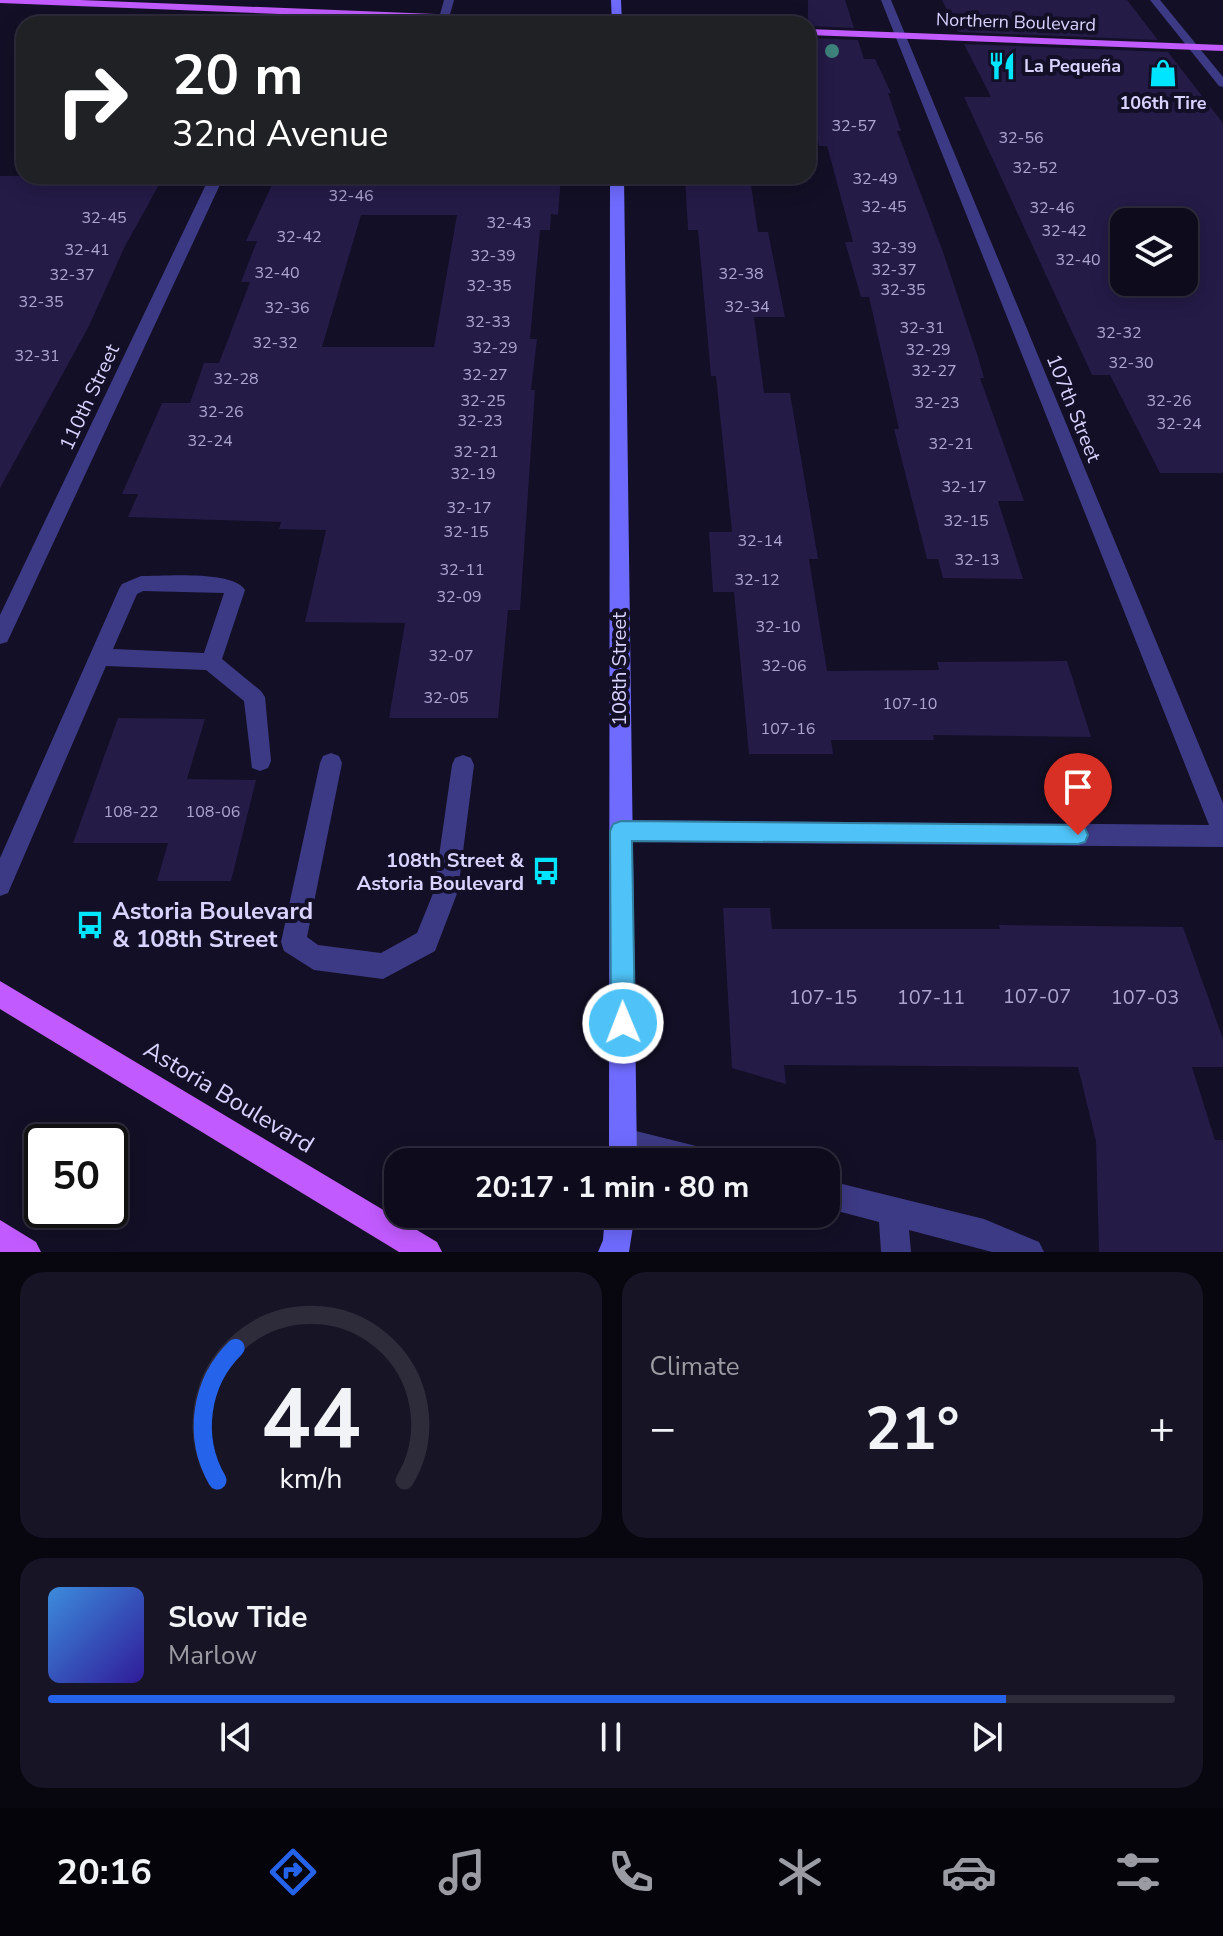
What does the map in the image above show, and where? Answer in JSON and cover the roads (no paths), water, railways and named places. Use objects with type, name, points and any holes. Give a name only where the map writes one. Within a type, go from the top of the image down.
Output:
[{"type":"main road","points":[[0,0],[160,3],[395,16]]},
{"type":"main road","name":"Northern Boulevard","points":[[816,32],[1223,48]]},
{"type":"main road","name":"108th Street","points":[[617,184],[624,1148]]},
{"type":"main road","name":"Astoria Boulevard","points":[[0,994],[427,1252]]},
{"type":"main road","points":[[613,1252],[618,1243],[619,1228]]},
{"type":"main road","points":[[0,1235],[26,1252]]},
{"type":"street","name":"107th Street","points":[[886,0],[1223,834]]},
{"type":"street","points":[[1155,0],[1223,84]]},
{"type":"street","points":[[295,16],[298,12]]},
{"type":"street","name":"110th Street","points":[[0,636],[213,184]]},
{"type":"street","points":[[0,885],[129,589],[141,583],[228,585],[235,590],[211,662]]},
{"type":"street","points":[[99,657],[211,662],[254,697],[260,761]]},
{"type":"street","points":[[331,763],[293,942],[314,957],[383,966],[426,942],[446,891],[463,765]]},
{"type":"street","points":[[621,831],[1223,834]]},
{"type":"street","points":[[840,1198],[984,1234],[1029,1252]]},
{"type":"street","points":[[893,1211],[896,1252]]},
{"type":"place","name":"La Pequeña","points":[[1002,66]]},
{"type":"place","name":"106th Tire","points":[[1163,73]]},
{"type":"place","name":"108th Street & Astoria Boulevard","points":[[546,871]]},
{"type":"place","name":"Astoria Boulevard & 108th Street","points":[[90,925]]}]
